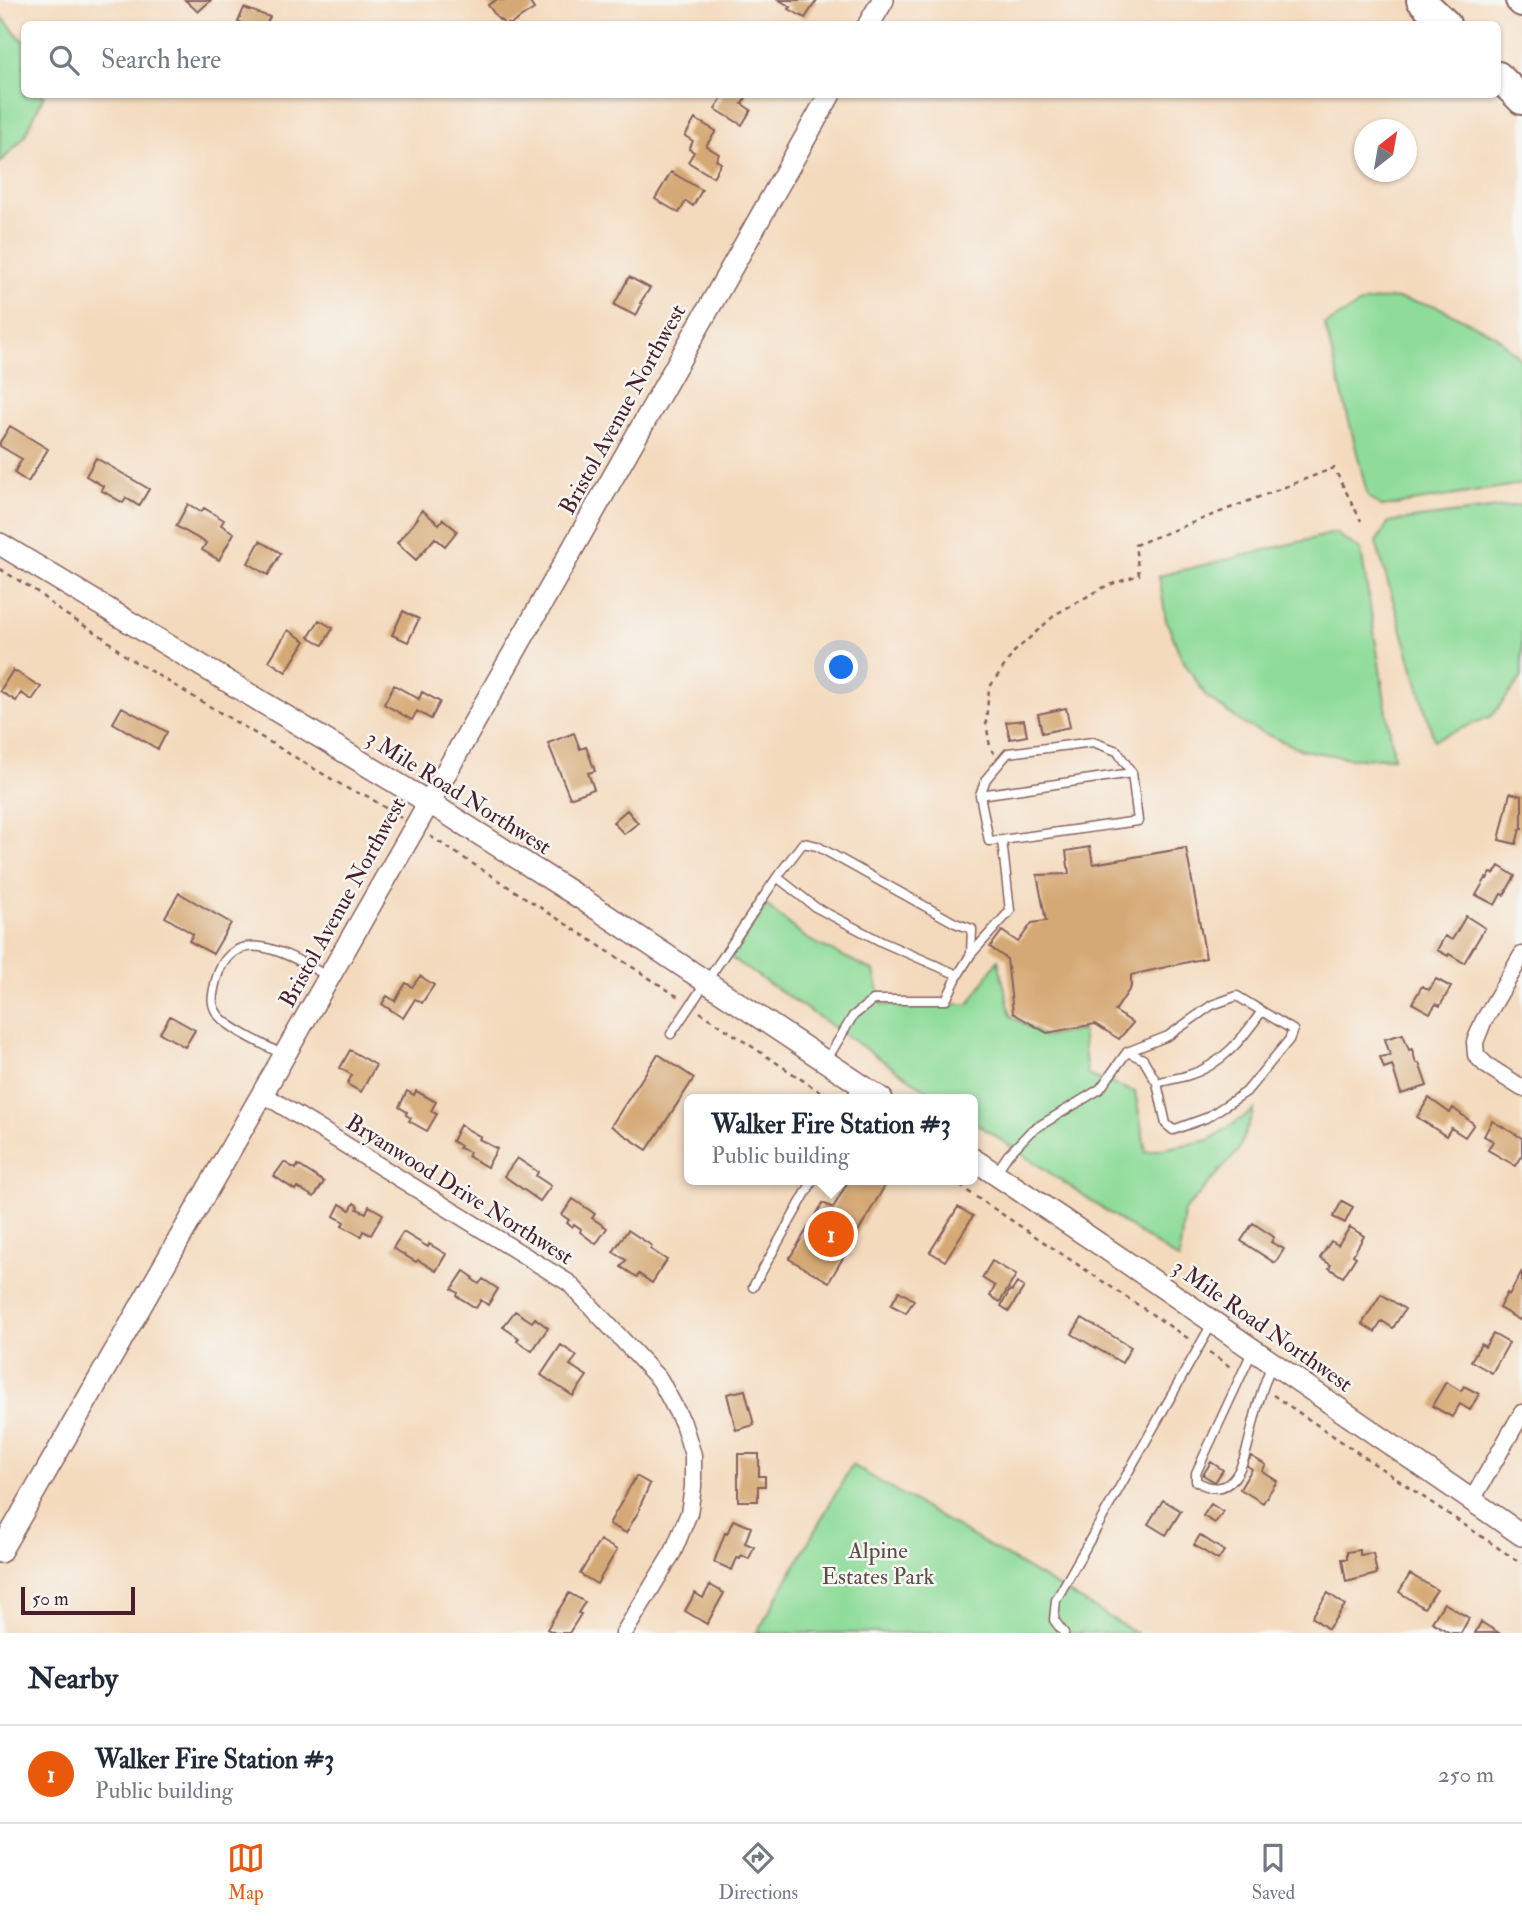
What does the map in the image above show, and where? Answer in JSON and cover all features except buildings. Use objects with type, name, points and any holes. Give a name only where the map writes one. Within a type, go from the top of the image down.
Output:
[{"type":"highway","points":[[1421,0],[1443,21]]},
{"type":"highway","points":[[1501,80],[1522,100]]},
{"type":"main road","points":[[871,21],[883,0]]},
{"type":"main road","name":"Bristol Avenue Northwest","points":[[0,1552],[330,978],[828,98]]},
{"type":"main road","name":"3 Mile Road Northwest","points":[[0,544],[582,899],[826,1061],[854,1091]]},
{"type":"main road","name":"3 Mile Road Northwest","points":[[978,1162],[1522,1535]]},
{"type":"street","points":[[1522,955],[1475,1042],[1476,1055],[1486,1065],[1522,1087]]},
{"type":"street","name":"Bryanwood Drive Northwest","points":[[263,1094],[569,1283],[660,1380],[683,1423],[693,1455],[693,1488],[689,1513],[673,1552],[624,1633]]},
{"type":"street","points":[[1472,1500],[1522,1413]]},
{"type":"lane","points":[[1093,742],[1117,751],[1132,773],[1138,821],[989,841],[980,795],[986,779],[1000,763],[1008,753],[1093,742]]},
{"type":"lane","points":[[980,795],[1132,773]]},
{"type":"lane","points":[[826,1061],[853,1016],[873,1000],[946,1000],[971,954],[1010,911],[1002,840]]},
{"type":"lane","points":[[671,1034],[803,843],[817,846],[955,923],[972,929],[971,954]]},
{"type":"lane","points":[[777,877],[815,907],[882,942],[958,975]]},
{"type":"lane","points":[[285,1056],[228,1024],[213,1007],[212,996],[226,958],[241,947],[266,947],[294,958],[330,978]]},
{"type":"lane","points":[[995,1174],[1008,1155],[1031,1131],[1100,1089],[1127,1052],[1168,1037],[1212,1005],[1237,996],[1293,1030],[1289,1040],[1245,1092],[1206,1118],[1173,1130],[1166,1125],[1157,1083],[1143,1059],[1127,1052]]},
{"type":"lane","points":[[1157,1083],[1192,1074],[1226,1056],[1262,1011]]},
{"type":"lane","points":[[753,1287],[810,1185]]},
{"type":"lane","points":[[1063,1633],[1054,1620],[1056,1600],[1213,1322]]},
{"type":"lane","points":[[1253,1350],[1196,1473],[1196,1481],[1213,1488],[1227,1485],[1236,1477],[1244,1459],[1262,1388],[1272,1364]]},
{"type":"path","points":[[1000,763],[990,747],[986,722],[989,688],[1014,652],[1056,614],[1106,586],[1139,575],[1135,545],[1334,468],[1361,521]]},
{"type":"green space","points":[[0,15],[21,39],[21,98],[43,98],[25,136],[0,163]]},
{"type":"green space","points":[[1393,298],[1436,306],[1495,335],[1522,360],[1522,484],[1383,507],[1368,497],[1325,325],[1364,302]]},
{"type":"green space","points":[[1522,505],[1522,677],[1492,716],[1434,740],[1376,542],[1389,522]]},
{"type":"green space","points":[[1335,533],[1361,550],[1394,757],[1357,759],[1302,750],[1245,725],[1206,696],[1181,657],[1166,620],[1159,576]]},
{"type":"green space","points":[[766,905],[807,939],[874,971],[882,1005],[969,1004],[998,960],[1011,1016],[1045,1037],[1082,1030],[1087,1075],[1135,1092],[1146,1152],[1209,1140],[1254,1110],[1238,1151],[1184,1211],[1179,1260],[978,1124],[978,1094],[933,1094],[731,958]]},
{"type":"green space","name":"Alpine Estates Park","points":[[852,1465],[1136,1633],[757,1633]]},
{"type":"place","name":"Walker Fire Station #3","points":[[831,1234]]}]
